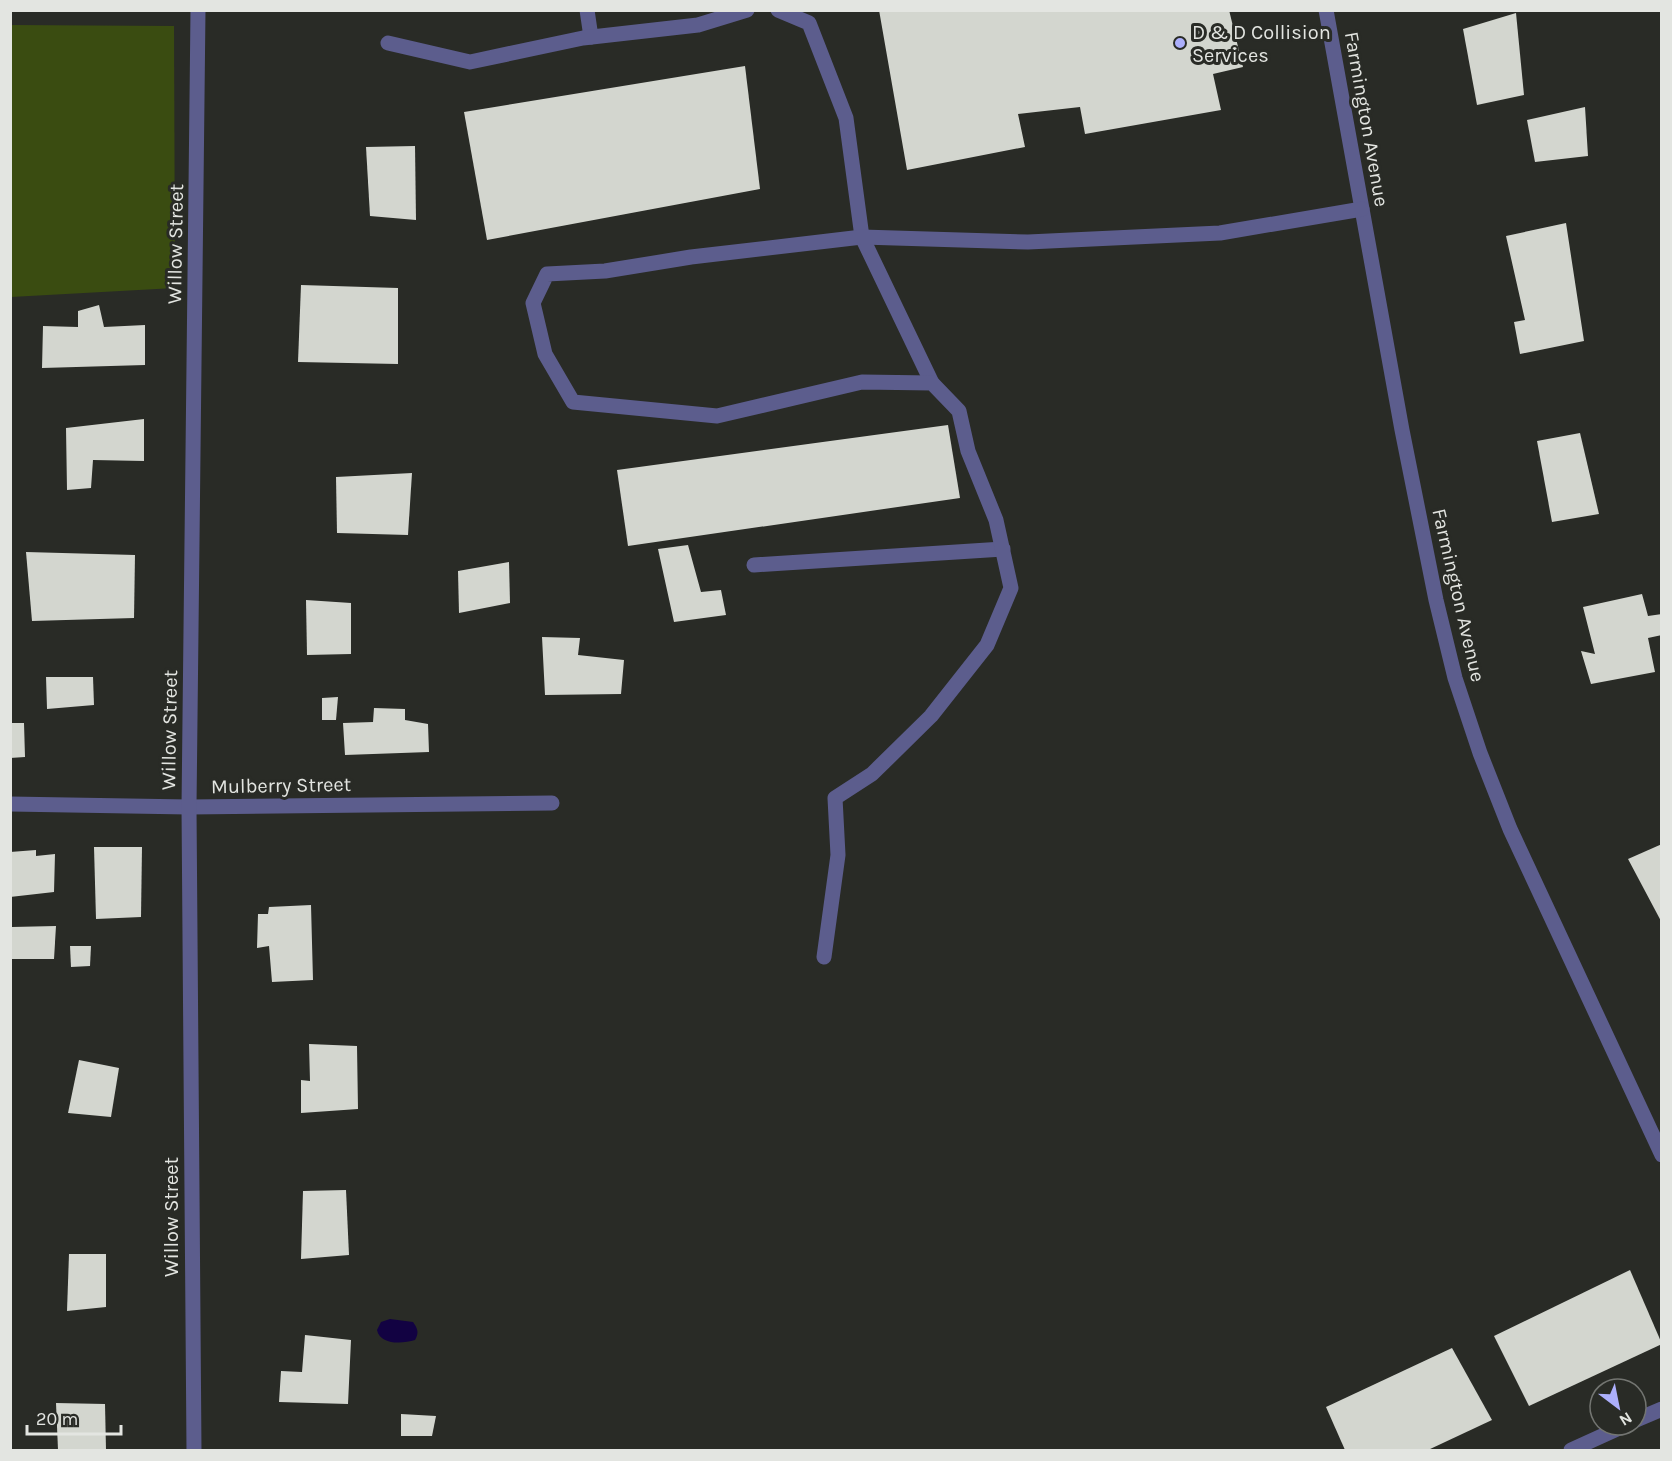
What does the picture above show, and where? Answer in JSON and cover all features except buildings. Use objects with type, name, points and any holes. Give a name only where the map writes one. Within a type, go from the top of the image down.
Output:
[{"type":"street","name":"Willow Street","points":[[194,1450],[189,807],[198,10]]},
{"type":"street","points":[[587,10],[591,37]]},
{"type":"street","points":[[388,43],[470,62],[591,37],[698,25],[731,13],[747,10]]},
{"type":"street","points":[[778,10],[809,23],[846,118],[862,237],[932,383],[959,411],[968,451],[996,520],[1011,588],[987,645],[931,716],[872,774],[835,798],[837,855],[824,957]]},
{"type":"street","name":"Farmington Avenue","points":[[1326,10],[1402,430],[1436,600],[1455,678],[1480,753],[1510,829],[1662,1155]]},
{"type":"street","points":[[932,383],[862,382],[717,416],[573,402],[545,354],[533,303],[547,274],[605,271],[691,257],[862,237],[1028,242],[1220,233],[1362,209]]},
{"type":"street","points":[[754,565],[1003,549]]},
{"type":"street","name":"Mulberry Street","points":[[10,804],[189,807],[552,803]]},
{"type":"street","points":[[1648,1414],[1662,1408]]},
{"type":"street","points":[[1571,1450],[1600,1437]]},
{"type":"green space","points":[[11,25],[174,26],[175,288],[11,297]]},
{"type":"shaded area","points":[[390,1319],[413,1322],[417,1331],[415,1340],[398,1343],[382,1338],[377,1330],[381,1322]]},
{"type":"place","name":"D & D Collision Services","points":[[1180,43]]}]
